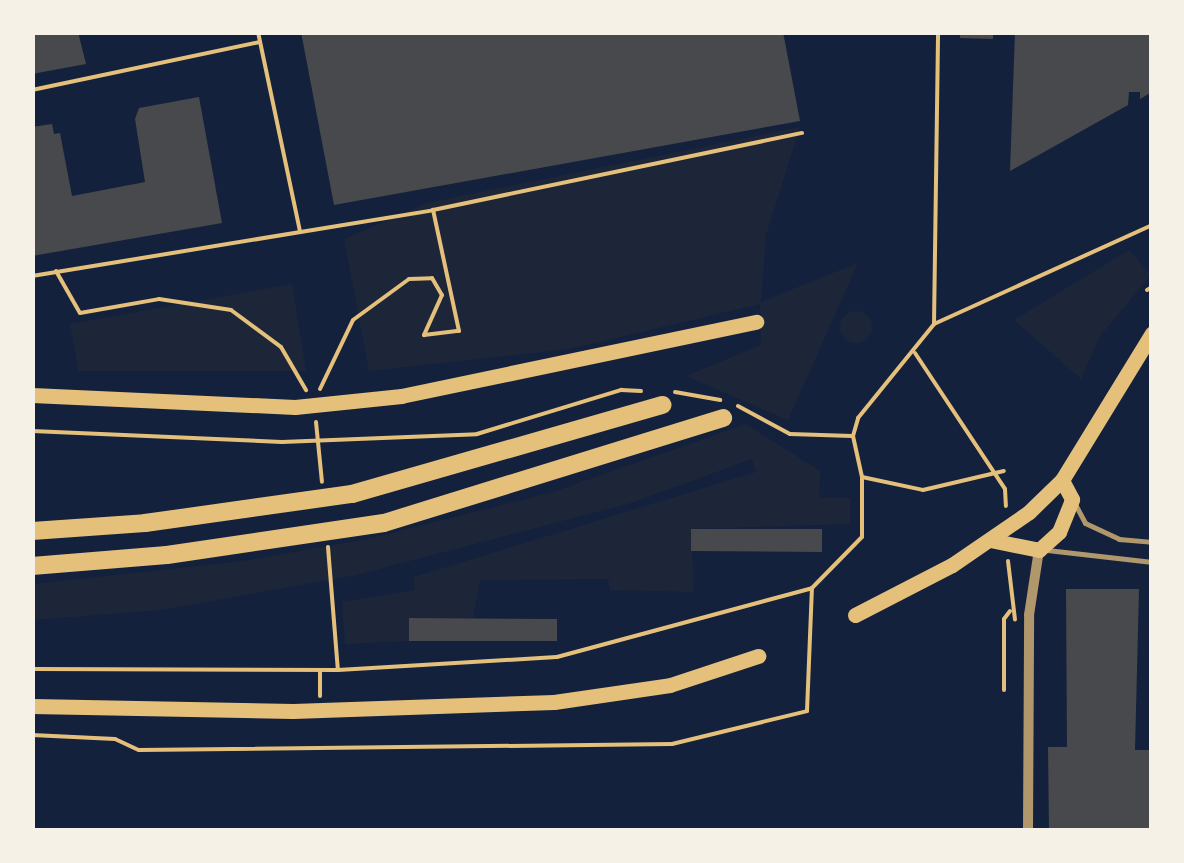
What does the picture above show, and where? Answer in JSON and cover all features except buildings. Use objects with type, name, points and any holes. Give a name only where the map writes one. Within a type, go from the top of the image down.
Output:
[{"type":"highway","points":[[32,531],[145,523],[352,494],[664,396]]},
{"type":"highway","points":[[32,566],[166,555],[384,523],[723,418]]},
{"type":"main road","points":[[32,396],[295,407],[348,402],[675,344],[756,322]]},
{"type":"main road","points":[[855,614],[990,540],[1062,480],[1152,334]]},
{"type":"main road","points":[[990,540],[1039,550],[1059,532],[1072,499],[1062,480]]},
{"type":"main road","points":[[32,706],[294,711],[554,702],[689,680],[758,656]]},
{"type":"street","points":[[1028,830],[1030,616],[1039,550]]},
{"type":"lane","points":[[1072,499],[1085,523],[1119,538],[1152,542]]},
{"type":"lane","points":[[1039,550],[1152,562]]},
{"type":"path","points":[[258,32],[300,232]]},
{"type":"path","points":[[934,324],[938,32]]},
{"type":"path","points":[[32,90],[260,42]]},
{"type":"path","points":[[32,276],[433,210],[802,133]]},
{"type":"path","points":[[319,394],[339,340],[380,294],[418,275],[432,278],[442,295],[424,335],[458,331],[433,210]]},
{"type":"path","points":[[32,669],[338,670],[557,657],[812,588],[862,537],[862,477],[852,436],[858,418],[915,353],[934,324],[1152,225]]},
{"type":"path","points":[[56,270],[80,313],[159,299],[231,310],[281,348],[308,393]]},
{"type":"path","points":[[915,353],[1005,488]]},
{"type":"path","points":[[32,432],[282,442],[477,434],[621,390],[733,403],[790,434],[852,436]]},
{"type":"path","points":[[862,477],[923,490],[1004,471]]},
{"type":"path","points":[[32,735],[115,739],[138,750],[672,744],[806,711],[812,588]]},
{"type":"path","points":[[333,602],[338,670]]},
{"type":"path","points":[[1004,690],[1004,628],[1010,611]]},
{"type":"path","points":[[320,670],[320,691]]},
{"type":"shaded area","points":[[800,127],[766,235],[761,302],[858,263],[788,420],[686,376],[761,345],[760,304],[570,349],[369,371],[344,239],[427,203]]},
{"type":"shaded area","points":[[1129,250],[1151,275],[1100,336],[1081,379],[1014,320]]},
{"type":"shaded area","points":[[292,284],[306,371],[78,371],[70,324]]},
{"type":"shaded area","points":[[856,311],[867,316],[872,327],[867,338],[856,343],[845,338],[840,327],[845,316]]},
{"type":"shaded area","points":[[746,424],[820,471],[819,498],[850,498],[850,524],[691,529],[694,592],[610,590],[608,579],[480,580],[473,618],[410,618],[409,641],[345,644],[342,602],[414,590],[414,577],[756,472],[752,459],[631,503],[356,575],[161,610],[33,620],[33,584],[244,561],[372,538],[553,492]]}]
